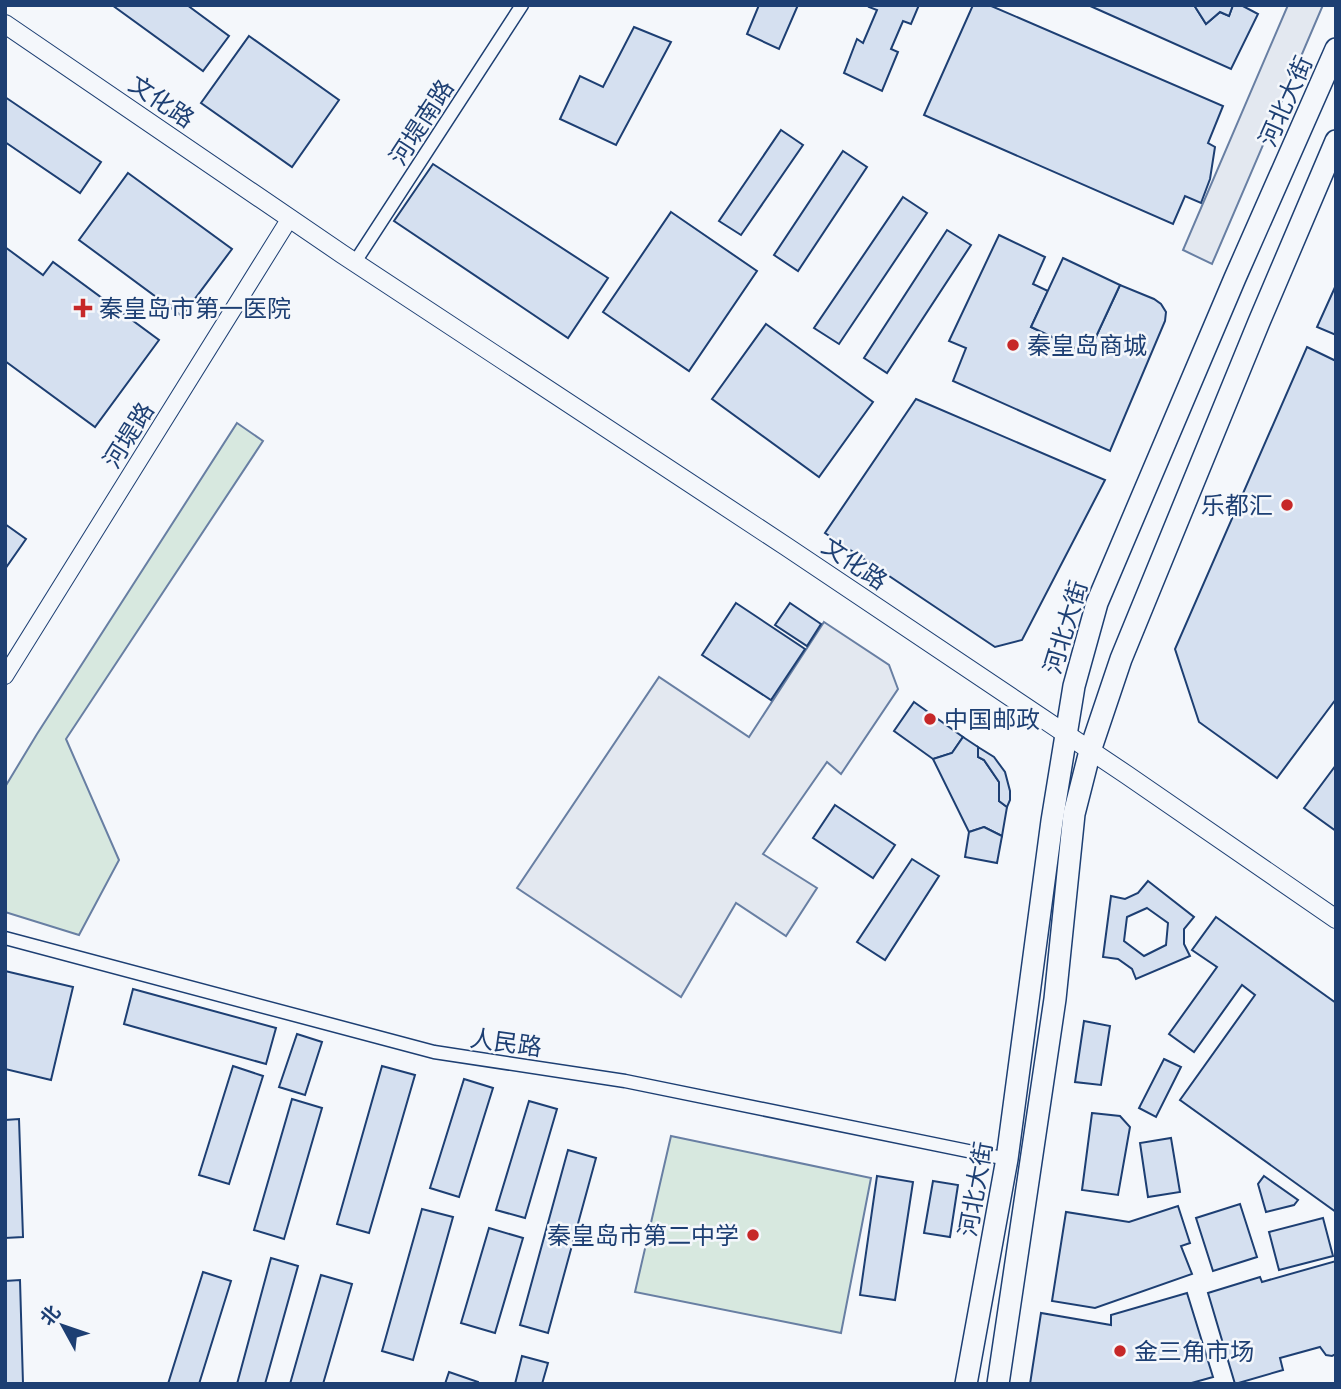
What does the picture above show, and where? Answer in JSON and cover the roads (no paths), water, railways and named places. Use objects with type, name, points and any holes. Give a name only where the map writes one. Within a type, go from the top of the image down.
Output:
[{"type":"main road","name":"文化路","points":[[5,24],[349,258],[1127,775],[1336,919]]},
{"type":"main road","name":"河北大街","points":[[966,1384],[1007,1159],[1074,686],[1097,603],[1336,49]]},
{"type":"main road","points":[[998,1384],[1055,999],[1074,814],[1090,751],[1121,659],[1336,141]]},
{"type":"street","name":"河堤南路","points":[[349,258],[522,5]]},
{"type":"street","name":"河堤路","points":[[5,676],[290,218]]},
{"type":"street","name":"人民路","points":[[5,938],[434,1052],[625,1081],[1007,1159]]},
{"type":"place","name":"秦皇岛市第一医院","points":[[83,308]]},
{"type":"place","name":"秦皇岛商城","points":[[1013,345]]},
{"type":"place","name":"乐都汇","points":[[1287,505]]},
{"type":"place","name":"中国邮政","points":[[930,719]]},
{"type":"place","name":"秦皇岛市第二中学","points":[[753,1235]]},
{"type":"place","name":"金三角市场","points":[[1120,1351]]}]
